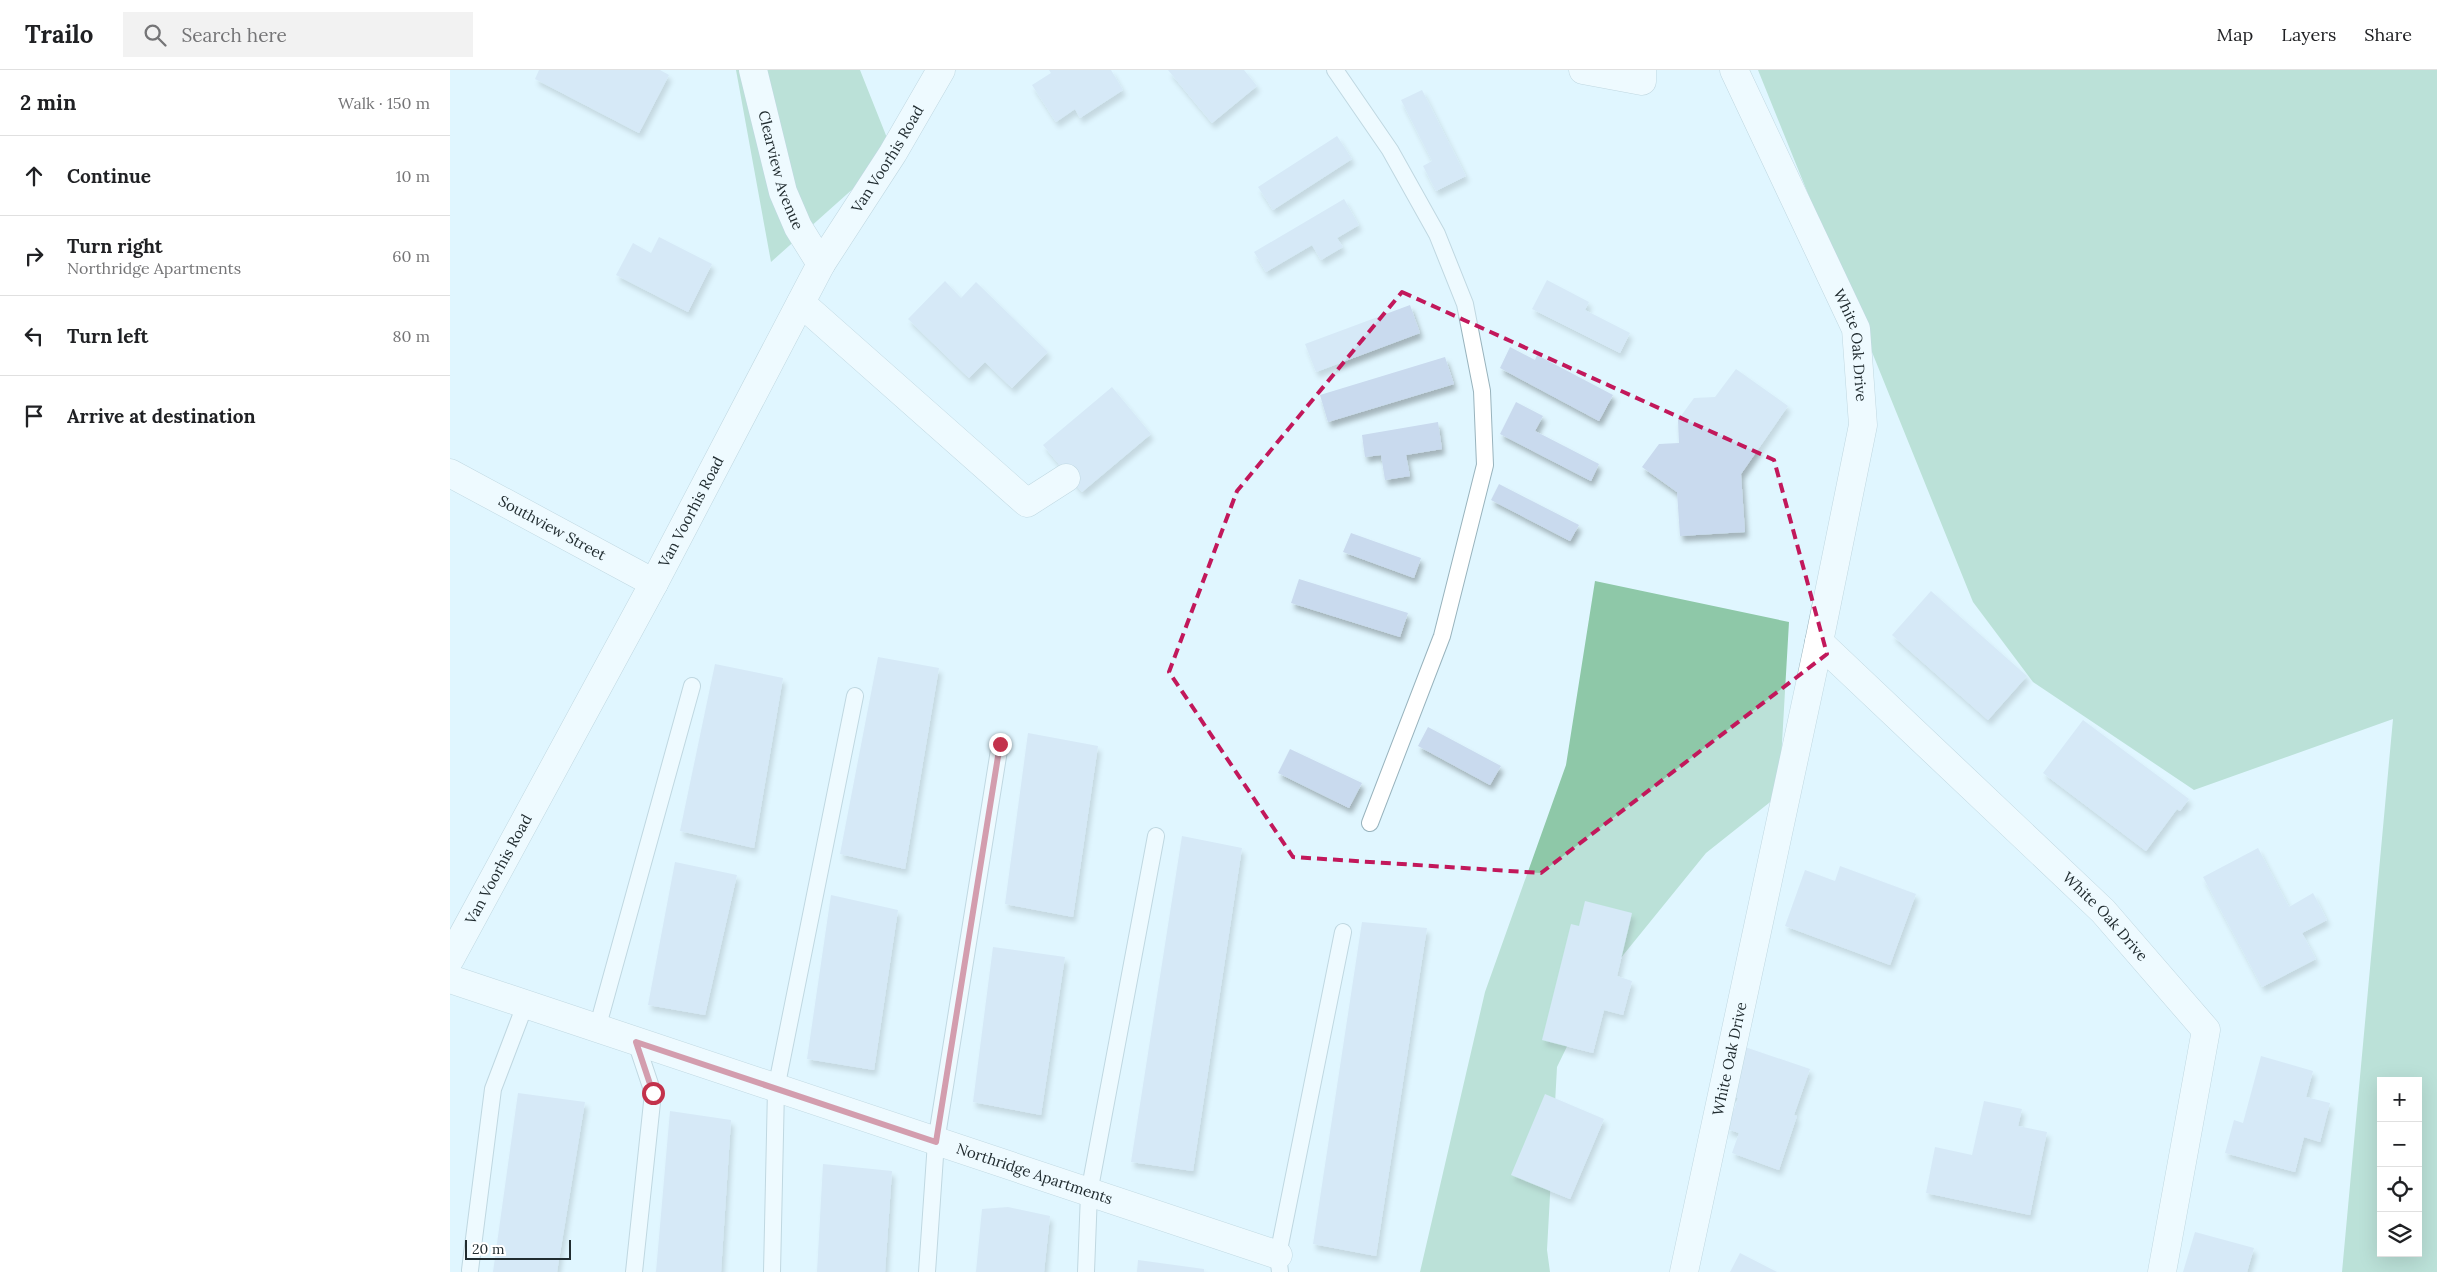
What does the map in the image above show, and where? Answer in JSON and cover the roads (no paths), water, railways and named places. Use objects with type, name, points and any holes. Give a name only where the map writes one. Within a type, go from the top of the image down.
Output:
[{"type":"street","name":"Clearview Avenue","points":[[753,70],[783,192],[798,227],[821,264]]},
{"type":"street","name":"Van Voorhis Road","points":[[450,959],[654,584],[821,264],[893,154],[941,70]]},
{"type":"street","points":[[1583,70],[1642,81],[1642,70]]},
{"type":"street","name":"White Oak Drive","points":[[1684,1272],[1863,425],[1856,329],[1734,70]]},
{"type":"street","points":[[801,303],[1027,503],[1066,478]]},
{"type":"street","name":"Southview Street","points":[[450,473],[654,584]]},
{"type":"street","name":"White Oak Drive","points":[[1818,642],[2103,911],[2206,1030],[2162,1272]]},
{"type":"street","name":"Northridge Apartments","points":[[450,979],[1089,1193],[1279,1264]]},
{"type":"lane","points":[[1335,70],[1390,150],[1432,226],[1464,304],[1482,392],[1485,465],[1442,636],[1370,823]]},
{"type":"lane","points":[[597,1029],[692,686]]},
{"type":"lane","points":[[772,1272],[776,1089],[855,696]]},
{"type":"lane","points":[[927,1272],[936,1142],[1000,744]]},
{"type":"lane","points":[[1086,1272],[1089,1193],[1156,836]]},
{"type":"lane","points":[[1279,1264],[1343,932]]},
{"type":"lane","points":[[470,1270],[493,1089],[525,1005]]},
{"type":"lane","points":[[634,1272],[653,1093],[636,1042]]}]
